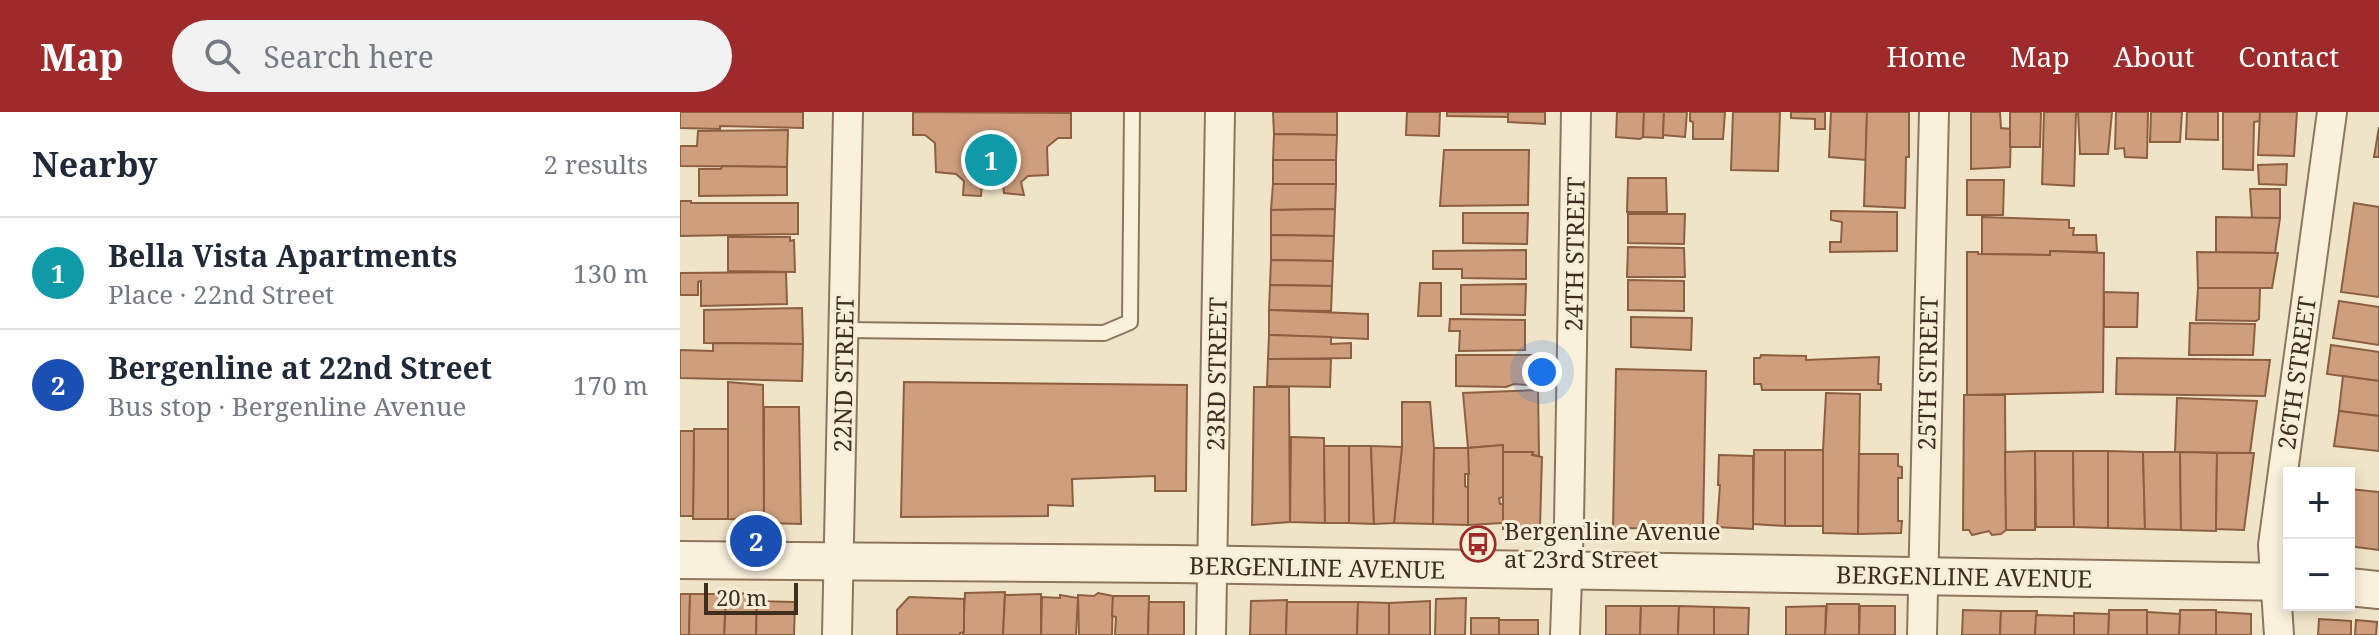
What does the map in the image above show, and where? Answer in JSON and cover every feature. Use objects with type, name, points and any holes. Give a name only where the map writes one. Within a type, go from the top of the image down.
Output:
[{"type":"street","name":"22ND STREET","points":[[837,635],[848,112]]},
{"type":"street","name":"23RD STREET","points":[[1211,635],[1220,112]]},
{"type":"street","name":"24TH STREET","points":[[1565,635],[1576,112]]},
{"type":"street","name":"25TH STREET","points":[[1922,635],[1934,112]]},
{"type":"street","name":"26TH STREET","points":[[2279,635],[2282,582],[2273,545],[2332,112]]},
{"type":"street","name":"BERGENLINE AVENUE","points":[[680,560],[2282,582]]},
{"type":"street","points":[[2355,588],[2379,590]]},
{"type":"lane","points":[[844,330],[1104,333],[1130,322],[1132,112]]},
{"type":"building","points":[[680,112],[803,112],[803,128],[680,128]]},
{"type":"building","points":[[913,112],[1071,113],[1071,138],[1058,138],[1047,147],[1048,175],[1028,176],[1021,182],[1024,195],[1004,193],[1003,184],[982,183],[981,196],[963,195],[964,181],[956,174],[936,172],[935,143],[925,135],[913,135]]},
{"type":"building","points":[[1273,112],[1337,112],[1337,135],[1274,134]]},
{"type":"building","points":[[1407,112],[1440,112],[1439,136],[1406,135]]},
{"type":"building","points":[[1447,112],[1508,112],[1508,117],[1447,116]]},
{"type":"building","points":[[1508,112],[1545,112],[1545,124],[1508,122]]},
{"type":"building","points":[[1617,112],[1644,112],[1643,137],[1616,137]]},
{"type":"building","points":[[1644,112],[1664,112],[1663,138],[1643,137]]},
{"type":"building","points":[[1664,112],[1687,112],[1685,137],[1663,135]]},
{"type":"building","points":[[1690,112],[1725,112],[1723,139],[1693,139]]},
{"type":"building","points":[[1733,112],[1780,112],[1778,171],[1731,170]]},
{"type":"building","points":[[1791,112],[1825,112],[1825,129],[1815,129],[1815,119],[1791,118]]},
{"type":"building","points":[[1831,112],[1867,112],[1866,160],[1829,157]]},
{"type":"building","points":[[1867,112],[1909,112],[1905,208],[1864,206]]},
{"type":"building","points":[[1971,112],[2000,112],[2001,128],[2011,129],[2010,167],[1971,169]]},
{"type":"building","points":[[2010,112],[2041,112],[2040,147],[2010,147]]},
{"type":"building","points":[[2044,112],[2076,112],[2074,186],[2042,184]]},
{"type":"building","points":[[2078,112],[2112,112],[2108,154],[2080,154]]},
{"type":"building","points":[[2116,112],[2148,112],[2147,158],[2125,157],[2124,148],[2115,149]]},
{"type":"building","points":[[2151,112],[2182,112],[2180,142],[2150,142]]},
{"type":"building","points":[[2187,112],[2218,112],[2218,140],[2186,139]]},
{"type":"building","points":[[2223,112],[2260,112],[2260,121],[2254,122],[2253,170],[2223,169]]},
{"type":"building","points":[[2260,112],[2297,112],[2294,156],[2258,155]]},
{"type":"building","points":[[2379,127],[2379,157],[2374,157]]},
{"type":"building","points":[[788,130],[787,167],[680,166],[680,146],[697,146],[698,131]]},
{"type":"building","points":[[1274,134],[1337,135],[1336,160],[1273,160]]},
{"type":"building","points":[[1444,150],[1529,150],[1528,205],[1440,206]]},
{"type":"building","points":[[1273,160],[1336,160],[1336,184],[1273,184]]},
{"type":"building","points":[[2287,164],[2286,185],[2259,184],[2258,165]]},
{"type":"building","points":[[722,166],[787,167],[787,195],[699,196],[699,169],[721,169]]},
{"type":"building","points":[[1628,178],[1666,178],[1667,212],[1627,212]]},
{"type":"building","points":[[1967,180],[2004,180],[2003,215],[1967,215]]},
{"type":"building","points":[[1273,184],[1336,184],[1335,209],[1271,210]]},
{"type":"building","points":[[2250,189],[2280,189],[2280,218],[2252,218]]},
{"type":"building","points":[[680,201],[798,203],[798,234],[680,236]]},
{"type":"building","points":[[2354,203],[2379,207],[2379,297],[2341,292]]},
{"type":"building","points":[[1335,209],[1334,236],[1271,235],[1271,210]]},
{"type":"building","points":[[1831,211],[1897,212],[1897,251],[1830,252],[1830,242],[1841,242],[1842,222],[1831,220]]},
{"type":"building","points":[[1463,213],[1528,213],[1527,244],[1463,243]]},
{"type":"building","points":[[1628,214],[1685,214],[1684,244],[1628,243]]},
{"type":"building","points":[[1982,217],[2069,220],[2069,228],[2074,228],[2073,235],[2096,235],[2097,252],[1982,254]]},
{"type":"building","points":[[2216,217],[2280,218],[2275,253],[2216,252]]},
{"type":"building","points":[[1271,235],[1334,236],[1333,261],[1271,260]]},
{"type":"building","points":[[728,237],[790,237],[790,241],[794,240],[795,272],[728,271]]},
{"type":"building","points":[[1628,247],[1684,248],[1685,277],[1627,277]]},
{"type":"building","points":[[1526,250],[1526,279],[1462,278],[1462,269],[1433,269],[1433,251]]},
{"type":"building","points":[[2050,251],[2104,253],[2103,392],[1967,395],[1967,252],[2050,255]]},
{"type":"building","points":[[2197,252],[2278,253],[2272,288],[2198,288]]},
{"type":"building","points":[[1271,260],[1333,261],[1332,286],[1270,285]]},
{"type":"building","points":[[786,272],[787,304],[701,306],[701,281],[698,282],[698,295],[680,295],[680,273]]},
{"type":"building","points":[[1628,280],[1684,281],[1684,311],[1628,310]]},
{"type":"building","points":[[1420,283],[1441,283],[1441,316],[1418,316]]},
{"type":"building","points":[[1526,284],[1525,315],[1461,314],[1461,285]]},
{"type":"building","points":[[1270,285],[1332,286],[1331,311],[1269,310]]},
{"type":"building","points":[[2198,288],[2260,288],[2259,319],[2196,320]]},
{"type":"building","points":[[2104,292],[2138,293],[2137,327],[2104,327]]},
{"type":"building","points":[[2339,301],[2379,307],[2379,345],[2333,338]]},
{"type":"building","points":[[802,308],[803,344],[704,343],[704,310]]},
{"type":"building","points":[[1269,310],[1368,314],[1368,339],[1269,335]]},
{"type":"building","points":[[1631,317],[1692,318],[1691,350],[1631,347]]},
{"type":"building","points":[[1450,319],[1525,320],[1525,350],[1459,351],[1460,331],[1449,331]]},
{"type":"building","points":[[2190,323],[2255,324],[2253,355],[2189,355]]},
{"type":"building","points":[[1269,335],[1331,337],[1331,344],[1351,343],[1351,358],[1268,359]]},
{"type":"building","points":[[713,343],[803,344],[802,381],[680,378],[680,350],[713,351]]},
{"type":"building","points":[[2331,345],[2379,352],[2379,381],[2327,374]]},
{"type":"building","points":[[1456,355],[1537,355],[1537,386],[1456,386]]},
{"type":"building","points":[[1761,355],[1806,356],[1806,360],[1879,357],[1878,384],[1881,384],[1881,390],[1762,390],[1761,384],[1754,384],[1754,358]]},
{"type":"building","points":[[2117,358],[2270,360],[2265,396],[2116,394]]},
{"type":"building","points":[[1268,359],[1331,359],[1330,387],[1267,386]]},
{"type":"building","points":[[1616,369],[1706,371],[1703,529],[1613,528]]},
{"type":"building","points":[[2343,376],[2379,381],[2379,416],[2339,411]]},
{"type":"building","points":[[728,382],[763,385],[764,520],[728,519]]},
{"type":"building","points":[[904,382],[1187,385],[1186,491],[1155,491],[1155,476],[1072,479],[1073,506],[1048,505],[1048,516],[901,517]]},
{"type":"building","points":[[1254,387],[1289,387],[1290,522],[1252,525]]},
{"type":"building","points":[[1538,390],[1539,456],[1532,455],[1533,452],[1503,452],[1503,445],[1468,448],[1463,393]]},
{"type":"building","points":[[1826,393],[1860,394],[1858,534],[1823,533]]},
{"type":"building","points":[[1964,395],[2005,395],[2006,530],[2001,534],[1992,535],[1989,531],[1972,535],[1969,530],[1963,530]]},
{"type":"building","points":[[2177,398],[2257,401],[2250,453],[2175,452]]},
{"type":"building","points":[[1402,402],[1430,402],[1434,448],[1433,524],[1394,523],[1402,447]]},
{"type":"building","points":[[764,407],[799,407],[801,524],[764,523]]},
{"type":"building","points":[[2339,411],[2379,416],[2379,451],[2334,446]]},
{"type":"building","points":[[694,429],[728,429],[728,519],[693,519]]},
{"type":"building","points":[[680,431],[694,431],[693,516],[680,516]]},
{"type":"building","points":[[1291,437],[1324,438],[1325,523],[1290,522]]},
{"type":"building","points":[[1503,445],[1503,497],[1499,498],[1500,504],[1503,504],[1503,523],[1468,525],[1468,448]]},
{"type":"building","points":[[1324,446],[1349,446],[1349,523],[1325,523]]},
{"type":"building","points":[[1349,446],[1371,446],[1374,524],[1349,523]]},
{"type":"building","points":[[1371,446],[1402,447],[1394,523],[1374,524]]},
{"type":"building","points":[[1434,448],[1468,448],[1469,474],[1465,474],[1465,486],[1468,488],[1468,525],[1433,524]]},
{"type":"building","points":[[1754,450],[1785,450],[1785,526],[1753,524]]},
{"type":"building","points":[[1785,450],[1823,450],[1823,526],[1785,526]]},
{"type":"building","points":[[2035,451],[2035,530],[2006,530],[2005,452]]},
{"type":"building","points":[[2035,451],[2073,451],[2074,527],[2036,527]]},
{"type":"building","points":[[2073,451],[2108,451],[2108,528],[2074,527]]},
{"type":"building","points":[[2108,451],[2143,452],[2145,529],[2108,528]]},
{"type":"building","points":[[1503,452],[1533,452],[1532,455],[1542,457],[1540,527],[1503,529]]},
{"type":"building","points":[[2143,452],[2180,452],[2181,530],[2145,529]]},
{"type":"building","points":[[2180,452],[2217,453],[2216,531],[2181,530]]},
{"type":"building","points":[[2217,453],[2254,453],[2244,530],[2216,529]]},
{"type":"building","points":[[1859,454],[1898,454],[1898,466],[1902,467],[1902,478],[1898,478],[1901,533],[1858,534]]},
{"type":"building","points":[[1719,455],[1753,456],[1753,529],[1717,527]]},
{"type":"building","points":[[2355,490],[2379,492],[2379,550],[2355,547]]},
{"type":"building","points":[[1005,592],[1003,635],[963,635],[965,593]]},
{"type":"building","points":[[757,593],[756,635],[724,635],[726,594]]},
{"type":"building","points":[[1098,593],[1113,596],[1112,635],[1079,635],[1078,595],[1094,596]]},
{"type":"building","points":[[680,594],[690,594],[689,635],[680,635]]},
{"type":"building","points":[[690,594],[726,594],[724,635],[689,635]]},
{"type":"building","points":[[1041,594],[1041,635],[1003,635],[1005,595]]},
{"type":"building","points":[[1060,595],[1078,598],[1076,635],[1041,635],[1042,597],[1060,598]]},
{"type":"building","points":[[1113,596],[1149,596],[1148,635],[1115,635]]},
{"type":"building","points":[[909,597],[964,599],[964,632],[960,635],[897,635],[897,610]]},
{"type":"building","points":[[1466,598],[1465,635],[1435,635],[1436,599]]},
{"type":"building","points":[[1287,600],[1286,635],[1250,635],[1251,601]]},
{"type":"building","points":[[757,601],[795,602],[794,635],[756,635]]},
{"type":"building","points":[[1430,601],[1430,635],[1389,635],[1389,603]]},
{"type":"building","points":[[1149,602],[1184,602],[1184,635],[1148,635]]},
{"type":"building","points":[[1287,602],[1358,602],[1357,635],[1286,635]]},
{"type":"building","points":[[1358,602],[1389,603],[1389,635],[1357,635]]},
{"type":"building","points":[[1827,604],[1859,604],[1859,635],[1825,635]]},
{"type":"building","points":[[1606,606],[1641,606],[1640,635],[1606,635]]},
{"type":"building","points":[[1641,606],[1679,606],[1678,635],[1640,635]]},
{"type":"building","points":[[1679,606],[1714,607],[1714,635],[1678,635]]},
{"type":"building","points":[[1826,606],[1825,635],[1786,635],[1786,607]]},
{"type":"building","points":[[1860,606],[1895,606],[1895,635],[1859,635]]},
{"type":"building","points":[[1714,607],[1749,608],[1748,635],[1714,635]]},
{"type":"building","points":[[1963,610],[2001,611],[2000,635],[1962,635]]},
{"type":"building","points":[[2109,610],[2147,610],[2147,635],[2108,635]]},
{"type":"building","points":[[2180,610],[2216,610],[2216,635],[2179,635]]},
{"type":"building","points":[[2001,611],[2037,611],[2035,635],[2000,635]]},
{"type":"building","points":[[2147,612],[2180,614],[2179,635],[2147,635]]},
{"type":"building","points":[[2216,612],[2251,614],[2251,635],[2216,635]]},
{"type":"building","points":[[2074,613],[2109,614],[2108,635],[2074,635]]},
{"type":"building","points":[[2036,615],[2074,616],[2074,635],[2035,635]]},
{"type":"building","points":[[1471,618],[1499,618],[1499,635],[1471,635]]},
{"type":"building","points":[[2319,619],[2351,621],[2351,635],[2318,635]]},
{"type":"building","points":[[1499,620],[1538,620],[1538,635],[1499,635]]},
{"type":"building","points":[[2356,620],[2377,622],[2376,635],[2355,635]]},
{"type":"place","name":"Bella Vista Apartments","points":[[991,160]]},
{"type":"place","name":"Bergenline at 22nd Street","points":[[756,541]]},
{"type":"place","name":"Bergenline Avenue at 23rd Street","points":[[1478,544]]}]
